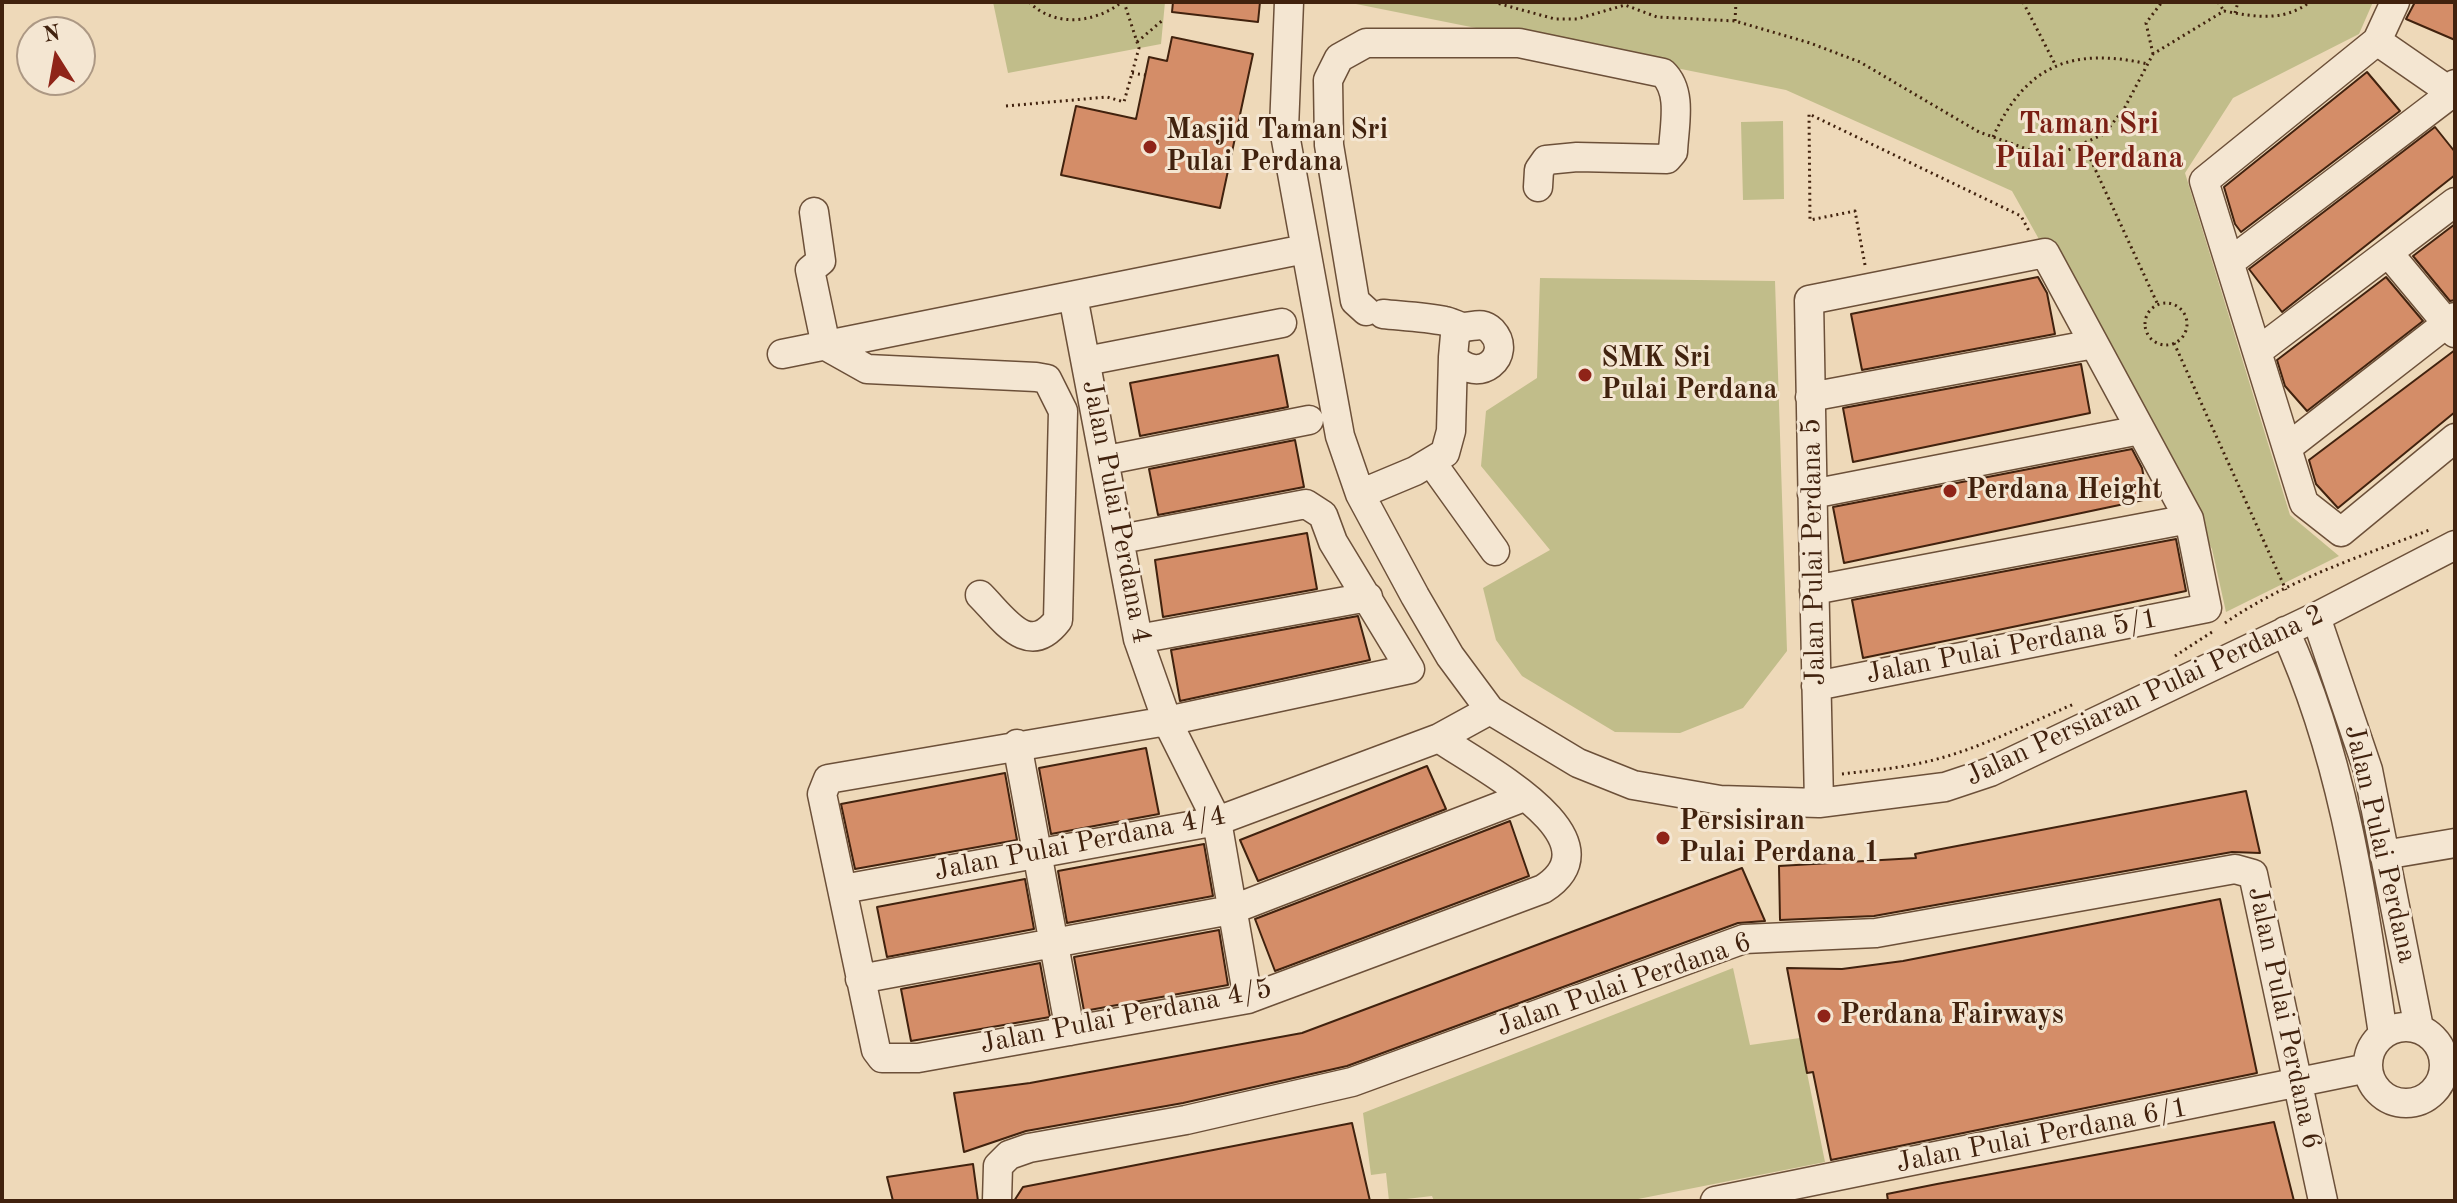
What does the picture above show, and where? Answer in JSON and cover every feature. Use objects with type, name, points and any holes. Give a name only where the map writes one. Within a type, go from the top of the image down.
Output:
[{"type":"street","name":"Jalan Persiaran Pulai Perdana 2","points":[[1289,2],[1284,129],[1340,436],[1360,494],[1450,656],[1490,710],[1578,763],[1633,785],[1720,800],[1818,790],[1945,787],[1990,772],[2316,617],[2448,535]]},
{"type":"street","points":[[2395,2],[2377,41],[2204,181],[2304,503],[2341,532],[2455,438]]},
{"type":"street","points":[[2230,262],[2454,91],[2377,41]]},
{"type":"street","points":[[1453,357],[1463,368],[1476,371],[1489,366],[1498,355],[1498,341],[1490,329],[1477,324],[1463,327],[1447,321],[1374,313],[1355,301],[1329,145],[1328,80],[1339,58],[1366,43],[1519,43],[1663,73],[1671,81],[1676,92],[1673,152],[1667,159],[1577,157],[1546,160],[1539,170],[1538,187]]},
{"type":"street","points":[[2258,351],[2390,255],[2455,202]]},
{"type":"street","points":[[814,212],[821,261],[810,270],[826,346],[867,369],[1036,377],[1047,379],[1057,392],[1063,411],[1058,620],[1049,633],[1037,638],[1022,636],[980,595]]},
{"type":"street","points":[[782,354],[1305,249]]},
{"type":"street","points":[[1814,590],[2189,519],[2043,253],[1869,288]]},
{"type":"street","points":[[2288,447],[2452,325],[2390,255]]},
{"type":"street","name":"Jalan Pulai Perdana 5","points":[[1818,790],[1809,300],[1869,288]]},
{"type":"street","name":"Jalan Pulai Perdana 4","points":[[1073,296],[1107,460],[1138,639],[1167,721],[1217,821],[1248,999]]},
{"type":"street","points":[[1086,361],[1282,323]]},
{"type":"street","points":[[1360,494],[1432,463],[1445,453],[1451,431],[1455,335],[1463,327]]},
{"type":"street","points":[[1810,397],[2094,344]]},
{"type":"street","points":[[1107,460],[1309,420]]},
{"type":"street","points":[[1812,494],[2140,430]]},
{"type":"street","points":[[1432,463],[1495,551]]},
{"type":"street","points":[[1070,1031],[1017,744],[1167,721],[1410,669],[1333,542],[1323,515],[1306,504],[1121,539]]},
{"type":"street","name":"Jalan Pulai Perdana 5/1","points":[[1816,686],[2207,608],[2189,519]]},
{"type":"street","points":[[1138,639],[1368,597]]},
{"type":"street","name":"Jalan Pulai Perdana","points":[[2316,617],[2368,770],[2419,1028]]},
{"type":"street","name":"Jalan Pulai Perdana","points":[[2285,631],[2326,731],[2345,806],[2383,1034]]},
{"type":"street","name":"Jalan Pulai Perdana 4/4","points":[[843,889],[1217,821],[1439,738],[1490,710]]},
{"type":"street","name":"Jalan Pulai Perdana 4/5","points":[[1017,744],[828,779],[822,794],[876,1050],[882,1058],[918,1058],[1248,999],[1543,889],[1558,880],[1568,861],[1564,841],[1553,818],[1439,738]]},
{"type":"street","points":[[860,979],[1231,910],[1524,797]]},
{"type":"street","points":[[2384,855],[2455,843]]},
{"type":"street","name":"Jalan Pulai Perdana 6","points":[[997,1201],[998,1166],[1009,1155],[1029,1148],[1186,1120],[1352,1082],[1744,939],[1876,933],[2235,869],[2253,874],[2323,1201]]},
{"type":"street","points":[[2407,1026],[2431,1035],[2444,1055],[2445,1068],[2435,1091],[2412,1103],[2400,1103],[2378,1090],[2368,1068],[2374,1043],[2383,1034],[2407,1026]]},
{"type":"street","name":"Jalan Pulai Perdana 6/1","points":[[1727,1200],[2368,1068]]},
{"type":"path","points":[[1006,106],[1107,97],[1124,102],[1139,48],[1123,2],[1101,17],[1085,19],[1042,14],[1029,2]]},
{"type":"path","points":[[1493,2],[1555,19],[1577,19],[1625,4],[1657,17],[1735,21],[1860,62],[1993,137],[2041,154],[2066,151],[2104,134],[2124,109],[2150,65],[2153,54],[2146,23],[2162,2]]},
{"type":"path","points":[[1735,21],[1736,2]]},
{"type":"path","points":[[2023,2],[2056,66]]},
{"type":"path","points":[[2218,2],[2224,11]]},
{"type":"path","points":[[2235,13],[2238,2]]},
{"type":"path","points":[[2153,54],[2224,11],[2290,16],[2310,2]]},
{"type":"path","points":[[1137,42],[1164,19]]},
{"type":"path","points":[[1993,137],[2013,98],[2030,81],[2056,66],[2094,56],[2150,65]]},
{"type":"path","points":[[1132,73],[1145,75]]},
{"type":"path","points":[[1869,288],[1855,211],[1810,220],[1809,114],[2021,216],[2043,253]]},
{"type":"path","points":[[2083,143],[2158,305]]},
{"type":"path","points":[[2158,305],[2175,305],[2184,312],[2187,323],[2185,334],[2174,343],[2156,343],[2148,335],[2144,325],[2147,314],[2158,305]]},
{"type":"path","points":[[2174,343],[2286,590]]},
{"type":"path","points":[[2173,658],[2241,613],[2340,564],[2448,535]]},
{"type":"path","points":[[1818,790],[1941,757],[2016,731],[2080,702]]},
{"type":"shaded area","points":[[993,2],[1165,2],[1161,44],[1008,73]]},
{"type":"shaded area","points":[[1346,2],[2373,2],[2359,34],[2233,98],[2185,173],[2290,515],[2339,556],[2226,612],[2212,549],[2012,191],[1786,90]]},
{"type":"shaded area","points":[[1783,121],[1784,199],[1743,200],[1741,122]]},
{"type":"shaded area","points":[[1540,278],[1775,281],[1787,651],[1743,708],[1680,733],[1615,732],[1522,676],[1496,640],[1483,588],[1550,550],[1481,466],[1486,411],[1537,378]]},
{"type":"shaded area","points":[[1733,968],[1750,1045],[1800,1038],[1825,1162],[1628,1201],[1434,1201],[1432,1196],[1389,1201],[1386,1173],[1371,1175],[1363,1113]]},
{"type":"building","points":[[1173,2],[1260,2],[1258,22],[1172,12]]},
{"type":"building","points":[[2415,2],[2455,2],[2455,40],[2406,19]]},
{"type":"building","name":"Masjid Taman Sri Pulai Perdana","points":[[1172,37],[1253,54],[1220,208],[1061,175],[1076,106],[1136,119],[1149,57],[1167,61]]},
{"type":"building","points":[[2367,72],[2400,111],[2241,232],[2235,224],[2224,187]]},
{"type":"building","points":[[2435,127],[2455,152],[2455,175],[2282,312],[2249,269]]},
{"type":"building","points":[[2455,224],[2455,300],[2450,301],[2413,256]]},
{"type":"building","points":[[2038,277],[2047,293],[2055,334],[1862,370],[1851,314]]},
{"type":"building","points":[[2386,277],[2423,321],[2307,411],[2285,386],[2277,360]]},
{"type":"building","points":[[2455,350],[2455,412],[2338,508],[2316,484],[2309,460]]},
{"type":"building","points":[[1278,355],[1288,407],[1140,436],[1130,383]]},
{"type":"building","points":[[2081,364],[2090,413],[1853,462],[1843,408]]},
{"type":"building","points":[[1295,440],[1304,487],[1158,515],[1149,469]]},
{"type":"building","points":[[2132,449],[2142,468],[2148,499],[1844,563],[1833,507]]},
{"type":"building","points":[[1307,533],[1317,589],[1163,617],[1155,560]]},
{"type":"building","points":[[2176,539],[2186,591],[1863,658],[1852,600]]},
{"type":"building","points":[[1358,616],[1370,660],[1180,701],[1171,650]]},
{"type":"building","points":[[1146,748],[1159,814],[1051,834],[1039,768]]},
{"type":"building","points":[[1427,766],[1446,809],[1258,881],[1240,840]]},
{"type":"building","points":[[1005,773],[1017,840],[855,869],[841,804]]},
{"type":"building","points":[[2246,791],[2260,853],[2232,852],[1874,916],[1780,920],[1779,866],[1916,858],[1915,854]]},
{"type":"building","points":[[1510,821],[1529,876],[1275,971],[1255,919]]},
{"type":"building","points":[[1204,844],[1213,896],[1067,923],[1058,871]]},
{"type":"building","points":[[1742,868],[1765,921],[1738,923],[1347,1066],[1183,1103],[1026,1131],[964,1152],[954,1093],[1030,1083],[1302,1033]]},
{"type":"building","points":[[1025,879],[1034,929],[887,957],[877,907]]},
{"type":"building","points":[[2220,899],[2257,1073],[1831,1160],[1813,1072],[1807,1073],[1787,968],[1842,969],[1903,961]]},
{"type":"building","points":[[1219,930],[1228,985],[1084,1011],[1074,957]]},
{"type":"building","points":[[1040,963],[1050,1017],[911,1041],[901,989]]},
{"type":"building","points":[[2274,1122],[2294,1201],[1888,1201],[1887,1194]]},
{"type":"building","points":[[1352,1123],[1370,1201],[1014,1201],[1023,1187]]},
{"type":"building","points":[[973,1164],[978,1201],[893,1201],[887,1177]]},
{"type":"place","name":"Masjid Taman Sri Pulai Perdana","points":[[1150,147]]},
{"type":"place","name":"SMK Sri Pulai Perdana","points":[[1585,375]]},
{"type":"place","name":"Perdana Height","points":[[1950,491]]},
{"type":"place","name":"Persisiran Pulai Perdana 1","points":[[1663,838]]},
{"type":"place","name":"Perdana Fairways","points":[[1824,1016]]},
{"type":"district","name":"Taman Sri Pulai Perdana","points":[[2089,142]]}]
